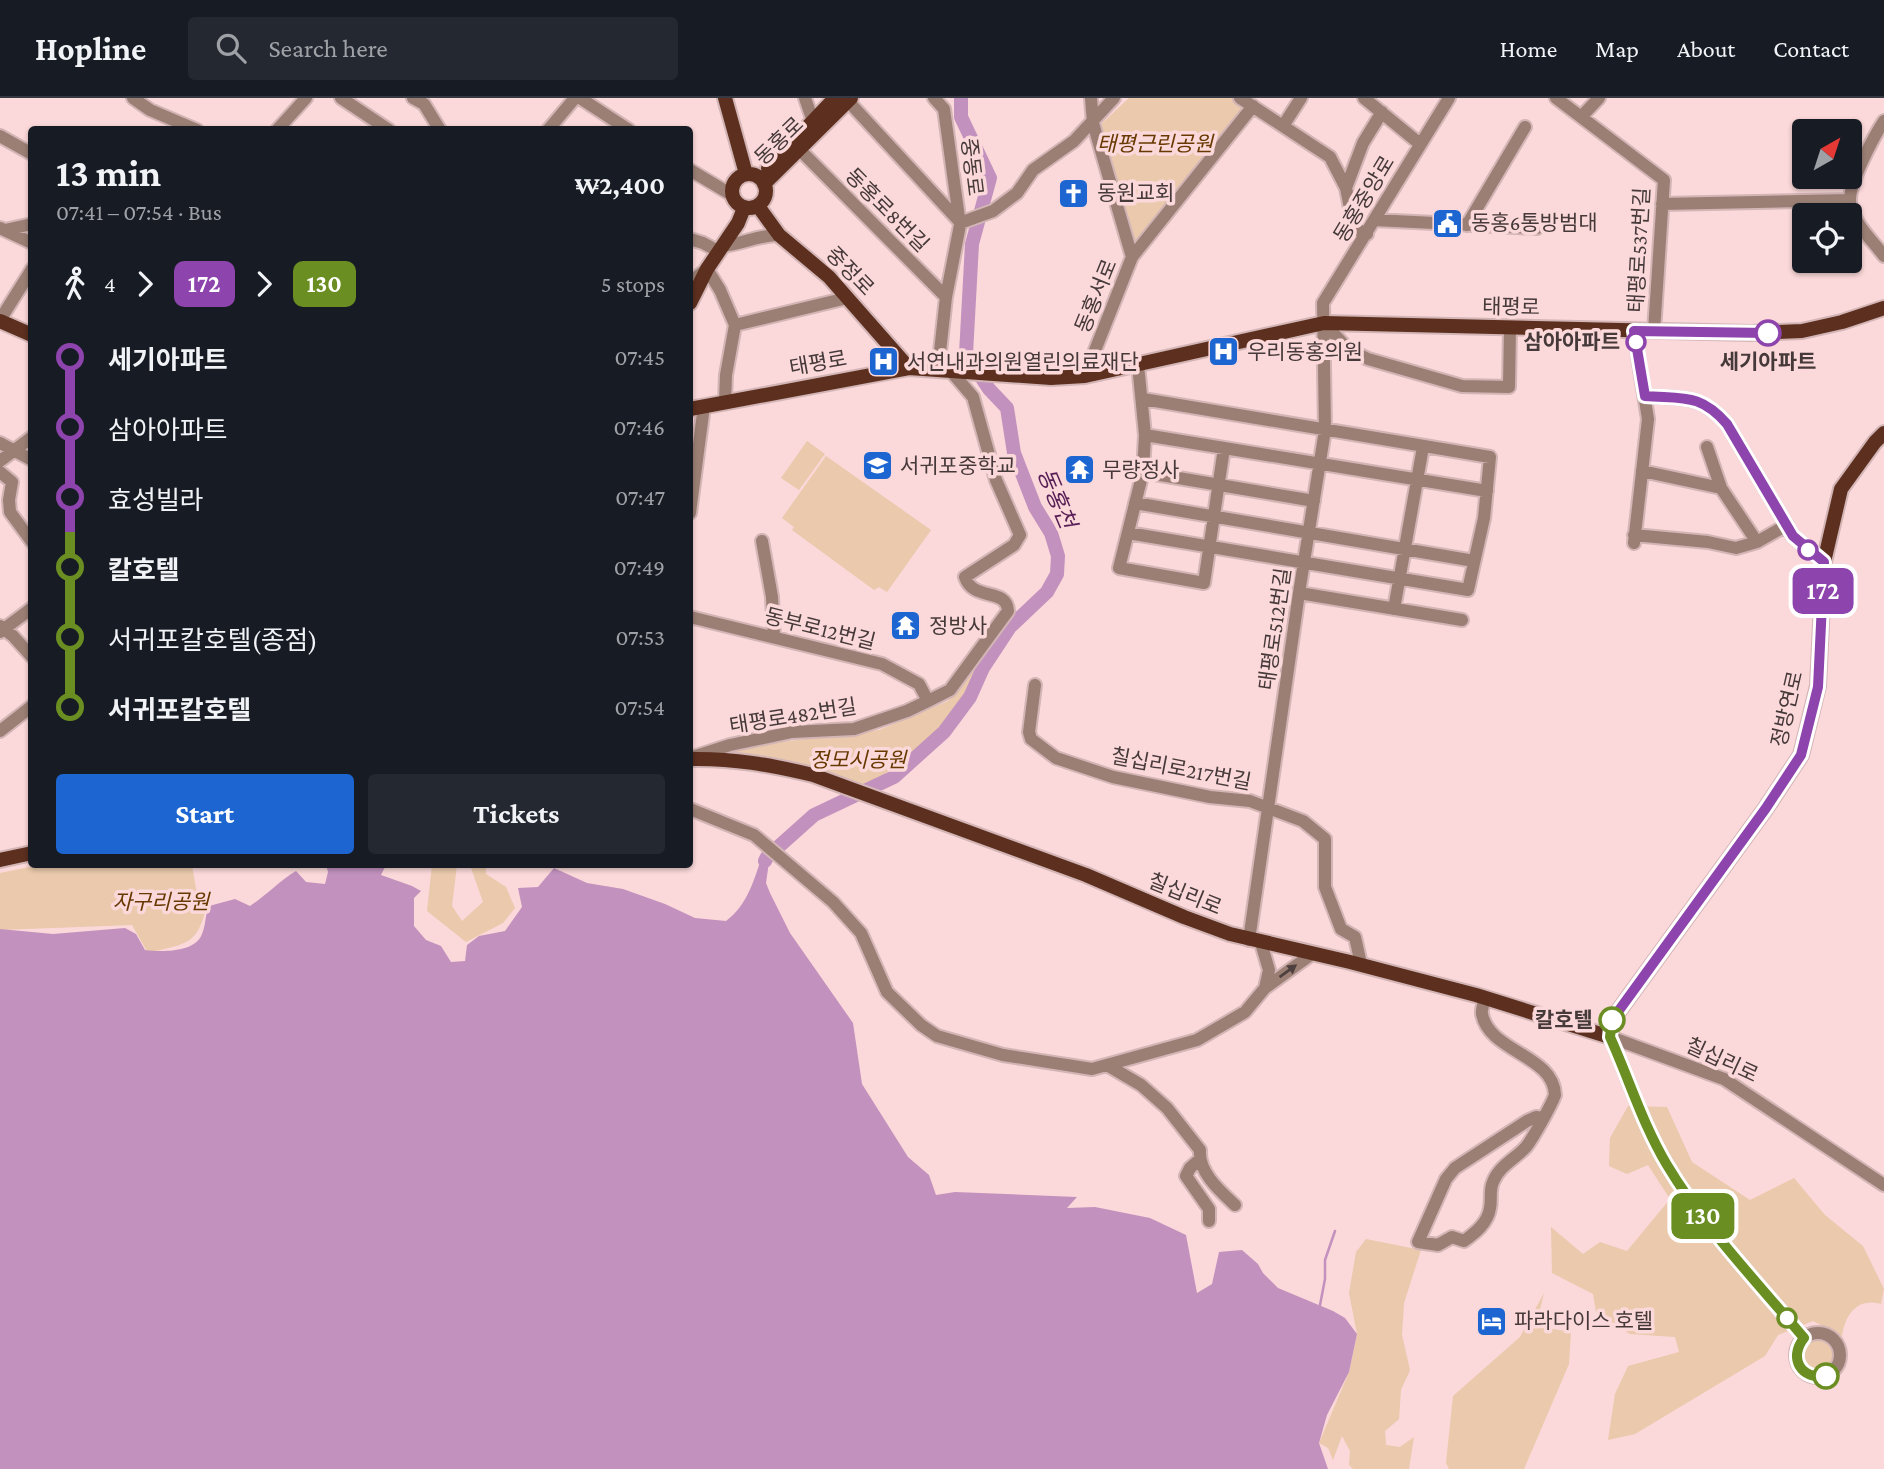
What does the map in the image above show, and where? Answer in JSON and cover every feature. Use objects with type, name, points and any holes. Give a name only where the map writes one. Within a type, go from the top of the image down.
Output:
[{"type":"main road","points":[[693,297],[720,248],[751,207],[766,195],[756,178],[724,98]]},
{"type":"main road","name":"동홍로","points":[[756,178],[844,99]]},
{"type":"main road","name":"동홍로","points":[[756,178],[800,150],[815,127]]},
{"type":"main road","points":[[751,207],[735,202],[732,195],[734,183],[756,178]]},
{"type":"main road","name":"중정로","points":[[751,207],[779,236],[829,277],[909,368]]},
{"type":"main road","name":"태평로","points":[[697,407],[909,368],[1051,378],[1093,374],[1324,323],[1751,334],[1802,331],[1842,322],[1884,308]]},
{"type":"main road","points":[[0,320],[28,333]]},
{"type":"main road","name":"정방연로","points":[[1610,1037],[1612,1020],[1766,808],[1801,755],[1818,687],[1824,562],[1841,489],[1884,433]]},
{"type":"main road","name":"칠십리로","points":[[693,759],[726,758],[768,764],[813,775],[1086,875],[1184,917],[1255,941],[1360,964],[1485,998],[1610,1037]]},
{"type":"main road","points":[[0,860],[28,854]]},
{"type":"street","points":[[133,98],[150,110],[188,126]]},
{"type":"street","points":[[281,126],[306,98]]},
{"type":"street","points":[[341,98],[383,126]]},
{"type":"street","points":[[413,98],[424,104],[438,126]]},
{"type":"street","points":[[552,126],[578,98],[623,126]]},
{"type":"street","points":[[805,98],[815,127]]},
{"type":"street","name":"중동로","points":[[934,98],[944,109],[959,222],[946,297],[948,370]]},
{"type":"street","points":[[1091,98],[1093,123],[1132,257]]},
{"type":"street","points":[[844,99],[959,222],[993,211],[1017,193],[1033,170],[1074,141],[1114,98]]},
{"type":"street","points":[[1240,98],[1331,157],[1346,188],[1353,223],[1360,231],[1367,233]]},
{"type":"street","points":[[1283,126],[1301,98]]},
{"type":"street","name":"동홍중앙로","points":[[1324,323],[1323,303],[1449,98]]},
{"type":"street","name":"태평로537번길","points":[[1556,98],[1664,180],[1654,331]]},
{"type":"street","points":[[1581,117],[1599,98]]},
{"type":"street","points":[[1369,99],[1420,144]]},
{"type":"street","name":"동홍서로","points":[[1093,374],[1092,358],[1132,257],[1253,106]]},
{"type":"street","points":[[1346,188],[1363,143],[1382,112]]},
{"type":"street","points":[[1884,121],[1861,162],[1850,200],[1857,221],[1884,256]]},
{"type":"street","points":[[1467,225],[1525,127]]},
{"type":"street","points":[[0,136],[28,152]]},
{"type":"street","name":"동홍로8번길","points":[[800,150],[946,297]]},
{"type":"street","points":[[693,172],[732,195]]},
{"type":"street","points":[[1662,204],[1850,200]]},
{"type":"street","points":[[1374,220],[1537,228]]},
{"type":"street","points":[[2,229],[19,229],[28,226]]},
{"type":"street","points":[[2,229],[28,241]]},
{"type":"street","points":[[693,241],[720,248],[763,235],[779,236]]},
{"type":"street","points":[[693,280],[707,269],[720,290],[735,325],[726,375],[725,402]]},
{"type":"street","points":[[0,320],[28,275]]},
{"type":"street","points":[[735,325],[848,298]]},
{"type":"street","points":[[1324,323],[1348,349],[1368,359],[1462,386],[1508,387],[1510,328]]},
{"type":"street","name":"태평로512번길","points":[[1265,988],[1269,970],[1255,941],[1268,808],[1325,430],[1324,323]]},
{"type":"street","points":[[1634,331],[1648,419],[1634,539],[1708,542],[1736,548],[1757,542],[1787,525]]},
{"type":"street","points":[[1138,365],[1145,435],[1143,472],[1119,568],[1204,583],[1224,448]]},
{"type":"street","name":"태평로482번길","points":[[693,758],[730,745],[792,732],[854,729],[907,711],[950,690],[1007,611],[1007,604],[1001,598],[977,592],[968,585],[965,577],[1014,545],[1020,535],[996,480],[973,397],[948,370]]},
{"type":"street","points":[[1645,396],[1700,401],[1716,411],[1727,424],[1793,536],[1824,562]]},
{"type":"street","points":[[1128,533],[1468,590],[1484,519],[1490,457],[1143,399]]},
{"type":"street","points":[[693,468],[697,407]]},
{"type":"street","points":[[1145,435],[1487,491]]},
{"type":"street","points":[[0,461],[28,440]]},
{"type":"street","points":[[0,443],[28,458]]},
{"type":"street","points":[[1394,610],[1423,447]]},
{"type":"street","points":[[1707,447],[1721,488],[1757,542]]},
{"type":"street","points":[[1642,471],[1721,488]]},
{"type":"street","points":[[0,472],[12,482],[10,512],[28,537]]},
{"type":"street","points":[[1143,472],[1314,501]]},
{"type":"street","points":[[1135,503],[1474,561]]},
{"type":"street","points":[[762,541],[772,597],[774,637]]},
{"type":"street","points":[[1299,593],[1462,620]]},
{"type":"street","points":[[28,611],[1,629],[28,653]]},
{"type":"street","name":"동부로12번길","points":[[693,618],[882,664],[919,684],[928,701]]},
{"type":"street","name":"칠십리로217번길","points":[[1035,685],[1029,732],[1031,739],[1056,758],[1101,774],[1210,797],[1250,801],[1303,821],[1325,839],[1325,887],[1341,929],[1355,937],[1360,964]]},
{"type":"street","points":[[0,731],[28,709]]},
{"type":"street","points":[[693,809],[754,835],[833,902],[861,933],[887,992],[914,1018],[937,1036],[1003,1055],[1092,1069],[1197,1040],[1245,1012],[1265,988],[1312,954]]},
{"type":"street","points":[[1485,998],[1482,1013],[1490,1032],[1534,1063],[1552,1080],[1555,1095],[1545,1113],[1524,1148],[1499,1171],[1492,1183],[1490,1209],[1476,1232],[1464,1241],[1452,1237],[1438,1245],[1418,1242],[1446,1179],[1455,1168],[1527,1121],[1545,1113]]},
{"type":"street","points":[[1610,1037],[1649,1133],[1674,1175],[1717,1234],[1804,1338]]},
{"type":"street","name":"칠십리로","points":[[1610,1037],[1724,1079],[1884,1185]]},
{"type":"street","points":[[1107,1065],[1141,1085],[1167,1108],[1200,1150],[1199,1160],[1213,1184],[1235,1205]]},
{"type":"street","points":[[1199,1160],[1186,1176],[1209,1209],[1209,1222]]},
{"type":"green space","name":"태평근린공원","points":[[1129,98],[1231,98],[1245,106],[1135,242],[1100,125]]},
{"type":"green space","points":[[807,441],[825,454],[799,490],[781,478]]},
{"type":"green space","points":[[826,456],[931,530],[887,592],[879,587],[874,590],[792,530],[794,527],[782,518]]},
{"type":"green space","name":"정모시공원","points":[[1004,635],[945,727],[864,790],[716,750],[879,730],[948,701]]},
{"type":"green space","name":"자구리공원","points":[[28,867],[192,868],[196,889],[207,903],[195,935],[181,944],[148,953],[132,925],[0,930],[0,873]]},
{"type":"green space","points":[[432,868],[457,868],[452,906],[462,921],[483,902],[471,868],[486,868],[486,874],[506,887],[515,908],[503,923],[466,942],[427,911]]},
{"type":"green space","points":[[1628,1106],[1667,1107],[1692,1162],[1750,1200],[1794,1178],[1825,1215],[1863,1246],[1884,1289],[1881,1304],[1865,1303],[1849,1315],[1842,1336],[1813,1321],[1778,1335],[1765,1356],[1635,1434],[1608,1440],[1615,1394],[1628,1366],[1679,1352],[1675,1337],[1630,1334],[1596,1312],[1593,1294],[1552,1273],[1551,1227],[1583,1254],[1600,1242],[1627,1251],[1670,1199],[1648,1165],[1627,1174],[1609,1166],[1610,1138]]},
{"type":"green space","points":[[1366,1239],[1421,1250],[1404,1303],[1402,1335],[1410,1370],[1401,1390],[1399,1419],[1385,1431],[1386,1445],[1400,1447],[1414,1437],[1409,1469],[1353,1469],[1349,1465],[1350,1451],[1342,1436],[1333,1460],[1328,1448],[1319,1443],[1349,1372],[1357,1334],[1349,1293],[1356,1252]]},
{"type":"green space","points":[[1544,1293],[1536,1326],[1571,1332],[1569,1364],[1524,1469],[1449,1469],[1446,1463],[1453,1396],[1520,1337]]},
{"type":"green space","points":[[1818,1339],[1829,1344],[1834,1355],[1829,1366],[1818,1371],[1807,1366],[1802,1355],[1807,1344]]},
{"type":"shaded area","points":[[763,853],[770,855],[766,883],[770,893],[790,933],[853,1023],[862,1084],[908,1157],[929,1175],[936,1195],[955,1192],[1077,1197],[1067,1208],[1095,1207],[1150,1218],[1186,1235],[1197,1293],[1212,1284],[1219,1252],[1242,1250],[1278,1288],[1345,1318],[1357,1334],[1349,1372],[1327,1415],[1319,1443],[1328,1469],[0,1469],[0,929],[53,934],[125,928],[136,934],[145,950],[177,950],[198,940],[209,906],[235,899],[250,906],[296,871],[306,882],[325,884],[327,868],[384,868],[381,875],[421,891],[414,898],[414,926],[426,940],[441,946],[451,962],[465,961],[467,945],[479,936],[505,931],[522,907],[518,888],[538,887],[554,868],[587,883],[623,889],[695,918],[726,921],[740,907],[754,881]]},
{"type":"waterway","name":"동홍천","points":[[765,861],[814,815],[894,777],[944,732],[970,697],[983,668],[1010,627],[1047,592],[1057,574],[1058,556],[1051,533],[1035,507],[1014,453],[1007,408],[989,389],[966,354],[972,244],[990,178],[961,117],[961,98]]},
{"type":"waterway","points":[[1320,1305],[1325,1260],[1335,1231]]},
{"type":"bus line","name":"172","points":[[1612,1020],[1766,808],[1801,755],[1818,687],[1824,562],[1793,536],[1727,424],[1716,411],[1700,401],[1645,396],[1634,331],[1768,333]]},
{"type":"bus line","name":"130","points":[[1612,1020],[1610,1037],[1644,1115],[1649,1133],[1667,1164],[1717,1234],[1804,1338],[1796,1353],[1802,1370],[1809,1375],[1826,1376]]},
{"type":"place","name":"동원교회","points":[[1074,193]]},
{"type":"place","name":"동홍6통방범대","points":[[1448,223]]},
{"type":"place","name":"세기아파트","points":[[1768,333]]},
{"type":"place","name":"삼아아파트","points":[[1636,342]]},
{"type":"place","name":"우리동홍의원","points":[[1224,352]]},
{"type":"place","name":"서연내과의원열린의료재단","points":[[884,362]]},
{"type":"place","name":"서귀포중학교","points":[[877,466]]},
{"type":"place","name":"무량정사","points":[[1079,470]]},
{"type":"place","name":"정방사","points":[[906,626]]},
{"type":"place","name":"칼호텔","points":[[1612,1020]]},
{"type":"place","name":"파라다이스 호텔","points":[[1491,1321]]}]
